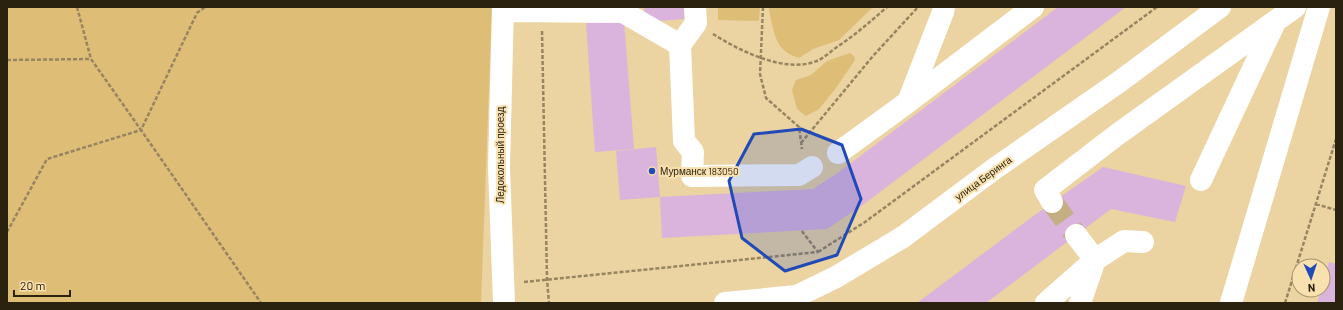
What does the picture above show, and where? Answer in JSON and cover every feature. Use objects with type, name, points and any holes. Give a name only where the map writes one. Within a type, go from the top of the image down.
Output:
[{"type":"street","points":[[908,102],[944,7]]},
{"type":"street","points":[[998,34],[1006,7]]},
{"type":"street","points":[[838,153],[1033,7]]},
{"type":"street","name":"улица Беринга","points":[[725,303],[797,296],[836,277],[903,237],[994,169],[1119,82],[1220,7]]},
{"type":"street","points":[[1052,202],[1045,190],[1118,134],[1295,7]]},
{"type":"street","points":[[1231,303],[1319,7]]},
{"type":"street","points":[[503,9],[623,12],[680,45]]},
{"type":"street","name":"Ледокольный проезд","points":[[503,9],[499,167],[504,293]]},
{"type":"street","points":[[696,15],[680,45],[684,141],[693,152],[692,176],[806,171]]},
{"type":"street","points":[[1201,180],[1275,21]]},
{"type":"street","points":[[1076,235],[1095,260]]},
{"type":"street","points":[[1046,303],[1095,260],[1124,241],[1143,242]]},
{"type":"street","points":[[1080,303],[1095,260]]},
{"type":"path","points":[[77,7],[91,59],[261,303]]},
{"type":"path","points":[[7,232],[47,159],[141,130],[197,12],[206,7]]},
{"type":"path","points":[[763,7],[762,59],[760,74],[766,98],[799,127],[806,171]]},
{"type":"path","points":[[696,15],[724,41],[762,59],[796,65],[819,60],[861,30],[887,7]]},
{"type":"path","points":[[801,143],[873,56],[918,7]]},
{"type":"path","points":[[504,293],[547,279],[818,252],[865,222],[1157,7]]},
{"type":"path","points":[[542,11],[547,279],[549,303]]},
{"type":"path","points":[[7,60],[91,59]]},
{"type":"path","points":[[1285,303],[1336,138]]},
{"type":"path","points":[[1316,204],[1336,210]]},
{"type":"path","points":[[801,230],[818,252]]},
{"type":"highlighted area","points":[[801,129],[842,145],[861,199],[837,255],[785,271],[742,238],[729,181],[754,134]]},
{"type":"shaded area","points":[[7,7],[492,7],[481,303],[7,303]]},
{"type":"shaded area","points":[[718,7],[760,7],[759,21],[718,20]]},
{"type":"shaded area","points":[[769,7],[873,7],[839,40],[813,49],[799,58],[791,55],[780,46],[775,34]]},
{"type":"shaded area","points":[[850,53],[854,56],[855,60],[836,88],[819,109],[806,116],[797,109],[792,90],[796,80],[811,75],[827,61]]},
{"type":"building","points":[[644,7],[684,7],[684,19],[645,22]]},
{"type":"building","points":[[1058,7],[1126,7],[864,204],[827,229],[662,238],[660,197],[813,189],[839,172]]},
{"type":"building","points":[[624,21],[634,149],[595,152],[586,23]]},
{"type":"building","points":[[656,147],[660,197],[620,200],[616,151]]},
{"type":"building","points":[[1103,167],[1186,186],[1175,222],[1111,209],[986,303],[917,303],[1036,214]]},
{"type":"building","points":[[1331,263],[1336,264],[1336,303],[1317,303],[1319,298],[1331,298]]},
{"type":"tunnel","points":[[1052,202],[1076,235]]},
{"type":"place","name":"Мурманск 183050","points":[[652,171]]}]
